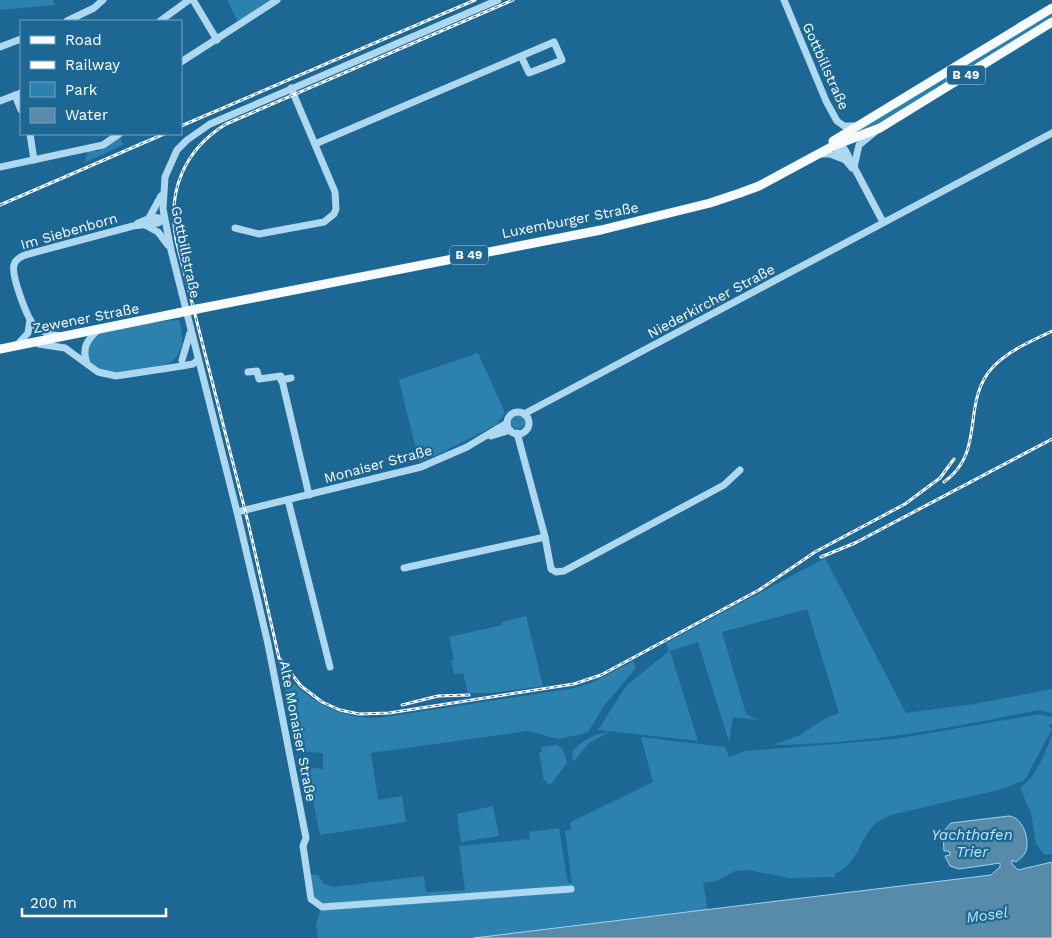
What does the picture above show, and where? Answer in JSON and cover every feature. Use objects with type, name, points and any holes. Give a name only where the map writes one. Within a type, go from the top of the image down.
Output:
[{"type":"main road","name":"Luxemburger Straße","points":[[837,143],[858,126],[1052,8]]},
{"type":"main road","name":"Luxemburger Straße","points":[[182,313],[601,230],[679,211],[759,186],[837,143],[880,128],[1052,22]]},
{"type":"main road","name":"Zewener Straße","points":[[0,349],[182,313]]},
{"type":"street","points":[[69,20],[94,8],[103,0]]},
{"type":"street","points":[[161,20],[189,0]]},
{"type":"street","points":[[193,0],[217,40]]},
{"type":"street","name":"Gottbillstraße","points":[[182,313],[164,219],[163,194],[169,166],[177,150],[187,140],[210,124],[498,0]]},
{"type":"street","name":"Gottbillstraße","points":[[784,0],[826,101],[841,125],[848,127],[858,126]]},
{"type":"street","points":[[182,61],[275,1]]},
{"type":"street","points":[[0,48],[20,39]]},
{"type":"street","points":[[315,144],[521,56],[554,42],[562,60],[529,73],[521,56]]},
{"type":"street","points":[[235,228],[259,234],[324,222],[334,214],[337,198],[291,88]]},
{"type":"street","points":[[0,101],[18,94]]},
{"type":"street","points":[[854,170],[859,146],[880,128]]},
{"type":"street","name":"Niederkircher Straße","points":[[524,414],[1052,133]]},
{"type":"street","points":[[30,135],[34,160]]},
{"type":"street","points":[[0,167],[103,145],[118,135]]},
{"type":"street","points":[[837,143],[844,160],[854,170]]},
{"type":"street","points":[[837,143],[883,222]]},
{"type":"street","points":[[812,156],[828,154],[844,160]]},
{"type":"street","points":[[163,194],[149,218],[164,219]]},
{"type":"street","name":"Im Siebenborn","points":[[133,226],[149,218]]},
{"type":"street","name":"Im Siebenborn","points":[[30,320],[14,276],[14,265],[18,259],[25,255],[133,226],[158,223],[164,219]]},
{"type":"street","points":[[144,225],[160,233],[170,250]]},
{"type":"street","name":"Alte Monaiser Straße","points":[[182,313],[190,328],[203,377],[268,644],[306,838],[303,846],[311,899],[322,907],[571,888]]},
{"type":"street","points":[[15,346],[27,335],[30,320],[44,332],[62,337]]},
{"type":"street","points":[[182,363],[189,341],[190,328]]},
{"type":"street","points":[[87,363],[85,346],[99,329]]},
{"type":"street","points":[[28,344],[62,346],[98,372],[116,376],[182,363],[193,364],[198,360]]},
{"type":"street","points":[[182,363],[203,377]]},
{"type":"street","points":[[248,372],[257,368],[259,379],[281,376],[281,380],[291,378]]},
{"type":"street","name":"Monaiser Straße","points":[[281,380],[309,495]]},
{"type":"street","name":"Niederkircher Straße","points":[[528,420],[551,401]]},
{"type":"street","points":[[512,414],[524,414],[528,420],[528,426],[521,432],[508,426],[512,414]]},
{"type":"street","name":"Monaiser Straße","points":[[237,512],[421,467],[442,459],[508,426]]},
{"type":"street","points":[[521,432],[524,456],[551,568],[556,572],[564,571],[724,485],[740,470]]},
{"type":"street","points":[[288,500],[330,666]]},
{"type":"street","points":[[404,568],[545,537]]},
{"type":"green space","points":[[0,0],[53,0],[55,5],[0,10]]},
{"type":"green space","points":[[227,0],[273,0],[238,22]]},
{"type":"green space","points":[[1052,11],[1052,18],[873,129],[850,136]]},
{"type":"green space","points":[[120,138],[123,145],[84,163],[88,151],[100,151],[100,149]]},
{"type":"green space","points":[[179,320],[182,342],[180,352],[172,362],[139,371],[113,373],[102,370],[94,365],[88,355],[87,347],[89,342],[101,333],[136,325]]},
{"type":"green space","points":[[478,353],[505,413],[496,425],[419,462],[399,380]]},
{"type":"green space","points":[[515,415],[521,415],[525,422],[521,429],[515,429],[511,425],[511,419]]},
{"type":"green space","points":[[825,558],[906,713],[974,704],[1052,689],[1052,713],[1038,710],[940,729],[840,742],[773,745],[800,735],[826,718],[839,713],[807,609],[722,632],[746,714],[759,720],[733,717],[729,742],[698,642],[670,651],[698,741],[598,730],[626,686],[669,651],[666,643]]},
{"type":"green space","points":[[526,616],[543,686],[491,693],[468,693],[463,673],[454,674],[451,661],[454,660],[449,637],[502,625],[502,622]]},
{"type":"green space","points":[[633,661],[636,668],[604,706],[588,732],[558,739],[528,731],[371,753],[378,800],[402,796],[406,822],[320,835],[306,767],[323,769],[323,753],[296,751],[282,673],[314,700],[325,706],[349,715],[378,718],[575,688],[591,683]]},
{"type":"green space","points":[[1040,714],[1052,717],[1052,724],[1048,725],[1052,729],[1025,780],[1002,789],[891,815],[880,820],[871,828],[848,865],[835,873],[835,877],[789,878],[747,870],[735,871],[716,881],[703,883],[708,910],[474,938],[318,938],[316,925],[322,904],[315,899],[310,874],[318,875],[323,883],[333,887],[424,876],[426,892],[465,890],[459,846],[530,839],[529,832],[559,828],[568,883],[572,883],[565,831],[570,830],[571,822],[653,782],[641,737],[725,747],[729,757],[745,751],[895,739]]},
{"type":"green space","points":[[610,732],[589,743],[573,762],[572,751],[581,743],[599,734]]},
{"type":"green space","points":[[1052,735],[1052,854],[1045,855],[1036,844],[1031,813],[1020,788],[1036,770]]},
{"type":"green space","points":[[557,745],[563,749],[567,763],[551,784],[547,784],[547,780],[544,781],[539,752],[542,752],[541,747]]},
{"type":"green space","points":[[493,806],[499,836],[461,842],[457,814]]},
{"type":"water","points":[[1014,817],[1022,825],[1027,842],[1024,854],[1016,862],[1012,860],[1012,864],[1018,870],[1052,862],[1052,938],[474,938],[991,875],[1000,867],[1000,863],[959,869],[950,866],[945,856],[950,855],[949,851],[944,851],[943,832],[951,823]]},
{"type":"railway","points":[[182,126],[475,0]]},
{"type":"railway","points":[[513,0],[226,124],[211,134],[189,159],[177,189],[174,205],[176,240],[248,522],[279,658],[301,686],[322,702],[340,710],[359,714],[389,713],[574,684],[601,675],[759,590],[815,552],[905,504],[940,478],[954,459]]},
{"type":"railway","points":[[0,205],[162,135]]},
{"type":"railway","points":[[944,482],[957,470],[965,456],[970,442],[977,396],[983,381],[993,367],[1013,351],[1052,331]]},
{"type":"railway","points":[[821,557],[855,543],[1052,439]]},
{"type":"railway","points":[[402,705],[438,696],[469,695]]},
{"type":"water label","name":"Yachthafen Trier","points":[[972,844]]},
{"type":"water label","name":"Mosel","points":[[987,915]]}]
